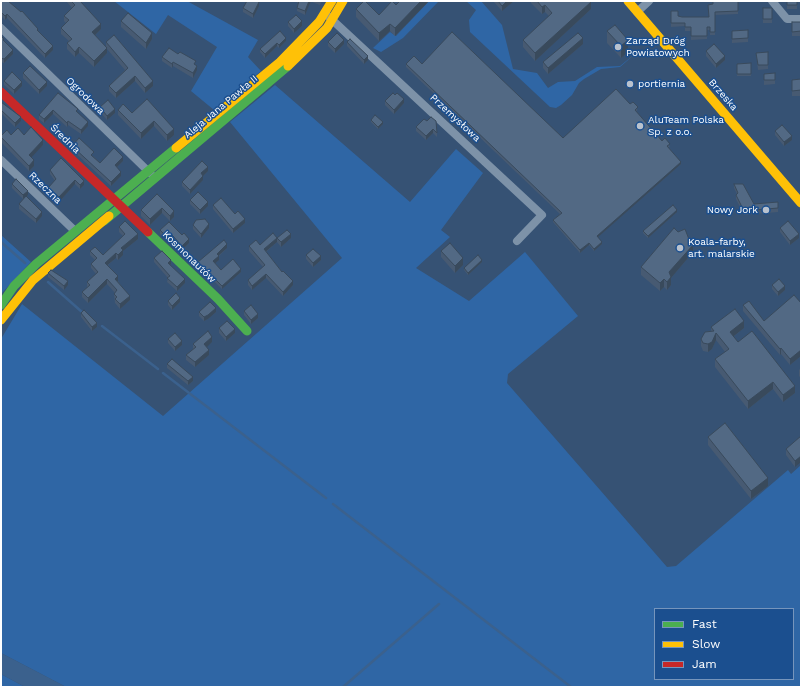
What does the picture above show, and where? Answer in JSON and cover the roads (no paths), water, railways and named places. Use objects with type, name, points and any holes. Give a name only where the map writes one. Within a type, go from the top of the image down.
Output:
[{"type":"street","name":"Aleja Jana Pawła II","points":[[220,117],[296,59],[320,36],[333,19],[343,1]]},
{"type":"street","name":"Brzeska","points":[[628,1],[801,203]]},
{"type":"street","points":[[636,12],[650,1]]},
{"type":"street","points":[[772,1],[787,19],[801,18]]},
{"type":"street","name":"Aleja Jana Pawła II","points":[[1,306],[14,286],[52,250],[114,200],[151,175],[220,117],[280,62],[313,29],[325,14],[331,2]]},
{"type":"street","name":"Przemysłowa","points":[[325,14],[333,19],[542,215],[517,241]]},
{"type":"street","name":"Ogrodowa","points":[[1,28],[151,175]]},
{"type":"street","name":"Średnia","points":[[1,92],[114,200]]},
{"type":"street","name":"Rzeczna","points":[[1,160],[75,231]]},
{"type":"street","name":"Aleja Jana Pawła II","points":[[1,320],[26,288],[88,233],[122,208],[151,175]]},
{"type":"street","name":"Aleja Jana Pawła II","points":[[104,221],[112,211],[114,200]]},
{"type":"street","name":"Kosmonautów","points":[[114,200],[221,302],[247,331]]},
{"type":"street","points":[[75,231],[84,234],[88,233]]},
{"type":"street","points":[[51,265],[49,260],[52,250]]},
{"type":"waterway","points":[[1,242],[25,263]]},
{"type":"waterway","points":[[48,282],[82,312]]},
{"type":"waterway","points":[[102,326],[158,369]]},
{"type":"waterway","points":[[163,373],[326,498]]},
{"type":"waterway","points":[[333,504],[571,687]]},
{"type":"waterway","points":[[343,687],[439,604]]},
{"type":"place","name":"Zarząd Dróg Powiatowych","points":[[618,47]]},
{"type":"place","name":"portiernia","points":[[630,84]]},
{"type":"place","name":"AluTeam Polska Sp. z o.o.","points":[[640,126]]},
{"type":"place","name":"Nowy Jork","points":[[766,210]]},
{"type":"place","name":"Koala-farby, art. malarskie","points":[[680,248]]}]
